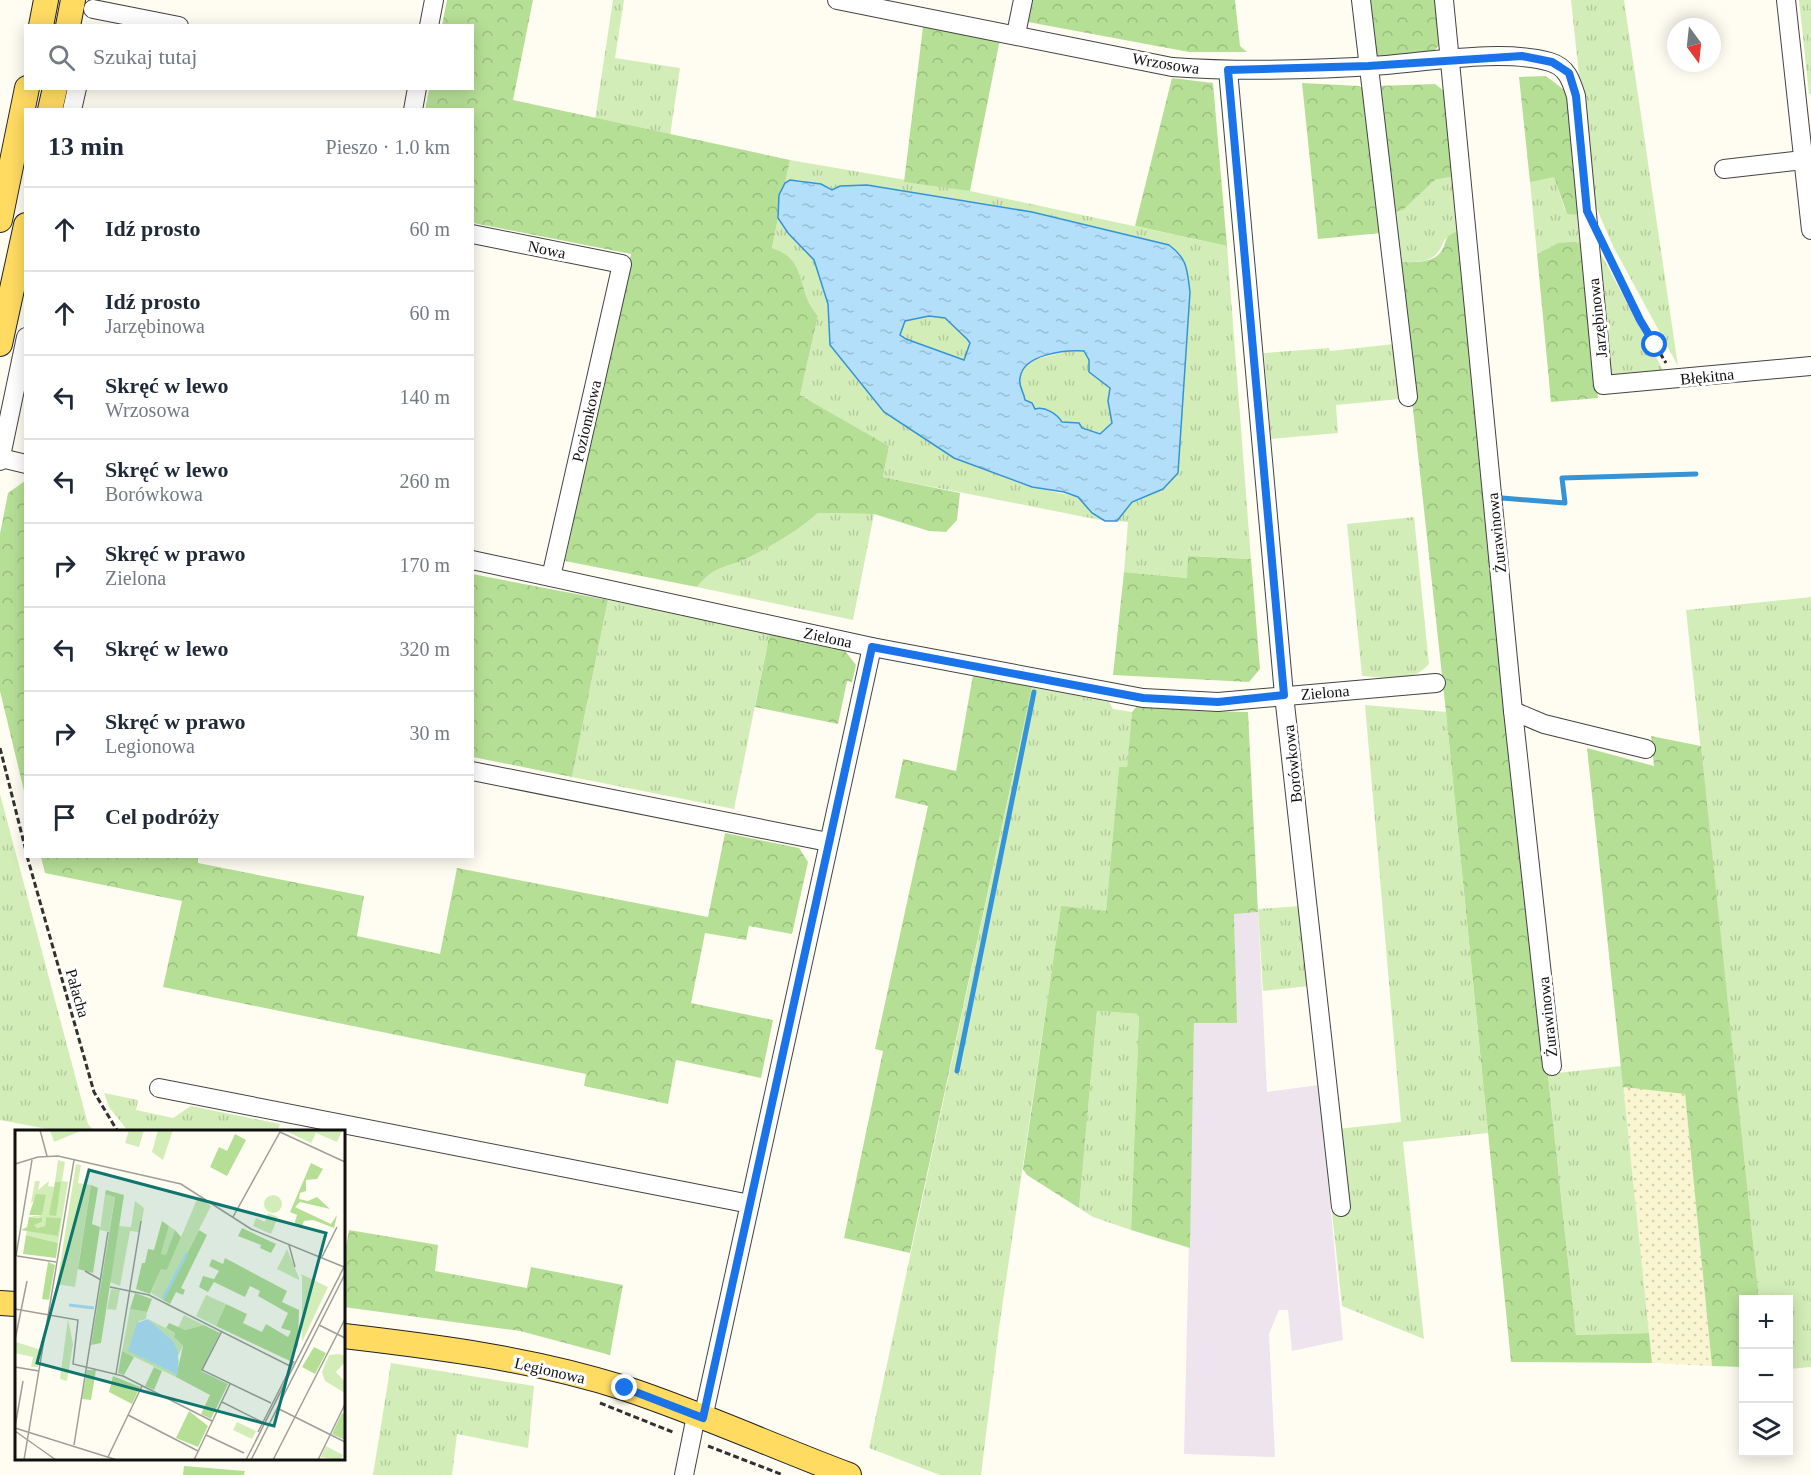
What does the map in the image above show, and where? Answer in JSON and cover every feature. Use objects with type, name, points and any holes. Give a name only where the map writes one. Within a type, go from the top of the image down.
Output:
[{"type":"main road","points":[[40,24],[46,0]]},
{"type":"main road","points":[[70,24],[88,9]]},
{"type":"main road","points":[[0,220],[9,136],[26,90]]},
{"type":"main road","points":[[50,108],[55,90]]},
{"type":"main road","points":[[0,344],[24,234]]},
{"type":"main road","points":[[0,1303],[15,1304]]},
{"type":"main road","name":"Legionowa","points":[[345,1336],[444,1347],[539,1365],[625,1388],[849,1475]]},
{"type":"street","points":[[429,24],[434,0]]},
{"type":"street","name":"Wrzosowa","points":[[837,0],[1172,67],[1228,70],[1368,66],[1522,56],[1552,62],[1569,73]]},
{"type":"street","points":[[1016,34],[1023,0]]},
{"type":"street","points":[[1361,0],[1408,397]]},
{"type":"street","name":"Żurawinowa","points":[[1444,0],[1513,711],[1552,1066]]},
{"type":"street","points":[[1786,0],[1811,230]]},
{"type":"street","points":[[88,9],[168,24]]},
{"type":"street","name":"Borówkowa","points":[[1228,70],[1284,695],[1341,1207]]},
{"type":"street","name":"Jarzębinowa","points":[[1569,73],[1576,96],[1604,385]]},
{"type":"street","points":[[72,108],[77,90]]},
{"type":"street","points":[[413,108],[417,90]]},
{"type":"street","points":[[1724,169],[1803,160]]},
{"type":"street","name":"Nowa","points":[[474,234],[622,264]]},
{"type":"street","name":"Poziomkowa","points":[[550,577],[622,264]]},
{"type":"street","points":[[24,347],[1,460],[24,464]]},
{"type":"street","name":"Błękitna","points":[[1604,385],[1811,366]]},
{"type":"street","name":"Zielona","points":[[474,560],[872,647],[1143,698],[1218,702],[1436,683]]},
{"type":"street","points":[[684,1475],[700,1417],[750,1204],[872,647]]},
{"type":"street","points":[[1513,711],[1544,724],[1647,749]]},
{"type":"street","points":[[474,771],[828,842]]},
{"type":"street","points":[[159,1088],[750,1204]]},
{"type":"path","points":[[1606,250],[1640,320],[1676,380]]},
{"type":"path","points":[[0,748],[24,843]]},
{"type":"path","name":"Pałacha","points":[[28,858],[94,1092],[117,1130]]},
{"type":"path","points":[[597,1402],[678,1435]]},
{"type":"path","points":[[703,1444],[783,1475]]},
{"type":"shaded area","points":[[1258,912],[1267,1092],[1319,1085],[1343,1340],[1292,1351],[1288,1310],[1279,1310],[1269,1334],[1275,1457],[1184,1454],[1194,1023],[1236,1022],[1234,913]]},
{"type":"shaded area","points":[[1623,1087],[1685,1093],[1712,1366],[1652,1363]]},
{"type":"green space","points":[[447,0],[533,0],[513,100],[790,160],[785,183],[779,195],[778,218],[772,248],[784,253],[797,267],[806,296],[818,316],[800,395],[889,446],[883,477],[960,493],[957,520],[946,532],[929,531],[874,514],[818,513],[769,547],[717,570],[697,587],[565,561],[631,254],[474,223],[474,108],[425,108],[429,90],[474,90],[474,24],[442,24]]},
{"type":"green space","points":[[613,0],[624,0],[615,58],[680,68],[670,136],[595,119]]},
{"type":"green space","points":[[1033,0],[1235,0],[1240,46],[1247,52],[1189,52],[1028,22]]},
{"type":"green space","points":[[1368,0],[1438,0],[1442,41],[1432,54],[1374,57]]},
{"type":"green space","points":[[1571,0],[1624,0],[1678,366],[1613,246],[1592,198]]},
{"type":"green space","points":[[1799,0],[1811,0],[1811,94],[1809,94]]},
{"type":"green space","points":[[923,27],[1000,39],[970,191],[904,182]]},
{"type":"green space","points":[[1546,76],[1568,93],[1580,215],[1567,214],[1554,177],[1530,182],[1519,77]]},
{"type":"green space","points":[[1172,78],[1213,83],[1227,246],[1135,226]]},
{"type":"green space","points":[[1302,83],[1359,86],[1366,91],[1381,233],[1318,239]]},
{"type":"green space","points":[[1435,84],[1448,94],[1455,176],[1435,180],[1403,210],[1392,213],[1377,86]]},
{"type":"green space","points":[[790,160],[970,191],[1227,246],[1251,559],[1189,556],[1188,578],[1124,572],[1128,522],[1117,521],[1132,502],[1164,489],[1169,245],[1032,212],[867,185],[840,186],[833,190],[797,180],[785,183]]},
{"type":"green space","points":[[1455,176],[1460,231],[1444,240],[1441,248],[1431,258],[1419,262],[1397,262],[1392,213],[1403,210],[1435,180]]},
{"type":"green space","points":[[1548,176],[1554,177],[1565,210],[1580,215],[1583,243],[1558,243],[1537,254],[1530,182]]},
{"type":"green space","points":[[778,218],[788,233],[814,260],[828,304],[830,345],[851,369],[1002,473],[1032,487],[1078,497],[1091,513],[1105,521],[883,477],[889,446],[800,395],[818,316],[806,296],[797,267],[784,253],[772,248]]},
{"type":"green space","points":[[1460,231],[1484,481],[1576,1335],[1649,1333],[1652,1363],[1511,1362],[1446,712],[1397,262],[1420,262],[1435,257],[1442,250],[1448,237]]},
{"type":"green space","points":[[1558,243],[1583,243],[1598,398],[1551,402],[1537,254]]},
{"type":"green space","points":[[1601,254],[1663,370],[1607,375],[1595,273]]},
{"type":"green space","points":[[929,316],[945,318],[967,339],[970,343],[964,360],[900,335],[905,321]]},
{"type":"green space","points":[[1394,344],[1400,399],[1336,405],[1338,433],[1271,439],[1264,353],[1329,348],[1330,351]]},
{"type":"green space","points":[[1084,351],[1089,360],[1089,372],[1110,388],[1108,401],[1112,423],[1100,434],[1082,428],[1079,423],[1067,424],[1055,416],[1035,409],[1025,400],[1019,381],[1020,374],[1029,361],[1064,352]]},
{"type":"green space","points":[[24,482],[24,791],[0,691],[0,534],[8,493]]},
{"type":"green space","points":[[818,513],[874,514],[853,620],[697,587],[717,570],[769,547]]},
{"type":"green space","points":[[1414,517],[1429,664],[1415,674],[1406,677],[1362,676],[1347,524]]},
{"type":"green space","points":[[1188,556],[1251,559],[1260,669],[1249,682],[1113,675],[1124,572],[1187,578]]},
{"type":"green space","points":[[474,574],[608,600],[572,777],[474,757]]},
{"type":"green space","points":[[1811,597],[1811,1367],[1793,1369],[1793,1295],[1759,1295],[1686,610]]},
{"type":"green space","points":[[608,600],[770,632],[734,809],[572,777]]},
{"type":"green space","points":[[770,632],[842,647],[856,665],[852,682],[847,681],[838,724],[755,707]]},
{"type":"green space","points":[[973,675],[1032,687],[910,1253],[844,1238],[883,1051],[875,1049],[928,806],[895,798],[903,759],[956,771]]},
{"type":"green space","points":[[1032,687],[1109,702],[1113,709],[1132,712],[1127,768],[1119,767],[1106,912],[1061,907],[999,1328],[981,1475],[940,1475],[869,1448]]},
{"type":"green space","points":[[1138,705],[1198,711],[1248,712],[1258,912],[1234,914],[1237,1023],[1194,1023],[1190,1248],[1131,1230],[1139,1014],[1097,1011],[1079,1208],[1027,1175],[1023,1169],[1061,906],[1106,911],[1119,767],[1127,767],[1132,712]]},
{"type":"green space","points":[[1365,705],[1446,712],[1488,1133],[1403,1142],[1424,1339],[1342,1306],[1332,1213],[1346,1211],[1338,1129],[1401,1122]]},
{"type":"green space","points":[[1651,736],[1701,746],[1759,1295],[1739,1295],[1739,1367],[1712,1366],[1685,1094],[1623,1087],[1587,748],[1654,766]]},
{"type":"green space","points":[[0,794],[88,1124],[93,1130],[53,1130],[0,1120]]},
{"type":"green space","points":[[725,833],[799,848],[808,862],[792,934],[749,926],[746,940],[705,933],[691,1003],[773,1020],[761,1078],[676,1060],[668,1104],[584,1086],[586,1074],[163,987],[182,901],[45,873],[41,858],[198,858],[198,863],[364,896],[357,936],[440,954],[457,868],[708,917]]},
{"type":"green space","points":[[1300,906],[1309,986],[1263,991],[1258,909]]},
{"type":"green space","points":[[1097,1011],[1139,1014],[1131,1230],[1093,1217],[1079,1208]]},
{"type":"green space","points":[[1621,1066],[1649,1333],[1576,1335],[1548,1074]]},
{"type":"green space","points":[[104,1093],[138,1100],[136,1110],[173,1118],[191,1106],[280,1124],[278,1130],[127,1130],[109,1107]]},
{"type":"green space","points":[[349,1230],[438,1245],[435,1271],[527,1288],[531,1267],[623,1285],[610,1355],[520,1331],[345,1307],[345,1252]]},
{"type":"green space","points":[[391,1363],[534,1386],[528,1448],[457,1434],[452,1475],[373,1475]]},
{"type":"green space","points":[[184,1466],[245,1471],[244,1475],[183,1475]]},
{"type":"water","points":[[790,180],[821,184],[832,190],[840,186],[867,185],[1032,212],[1169,245],[1183,260],[1190,292],[1178,473],[1163,489],[1132,502],[1117,521],[1105,521],[1092,513],[1078,497],[1064,492],[1032,487],[954,458],[884,412],[830,345],[828,304],[814,260],[788,233],[778,218],[779,195],[785,183]],"holes":[[[929,316],[945,318],[967,339],[970,343],[964,360],[900,335],[905,321]],[[1066,351],[1084,351],[1089,360],[1089,372],[1110,388],[1108,401],[1112,423],[1100,434],[1082,428],[1079,423],[1062,422],[1047,410],[1035,409],[1032,403],[1025,400],[1020,384],[1023,370],[1037,359]]]},
{"type":"waterway","points":[[1502,498],[1565,503],[1562,478],[1696,474]]},
{"type":"waterway","points":[[957,1071],[1034,692]]},
{"type":"route","points":[[625,1388],[703,1418],[872,647],[1143,698],[1218,702],[1284,695],[1228,70],[1368,66],[1522,56],[1552,62],[1560,67],[1569,73],[1576,96],[1587,211],[1640,320],[1655,345]]}]
